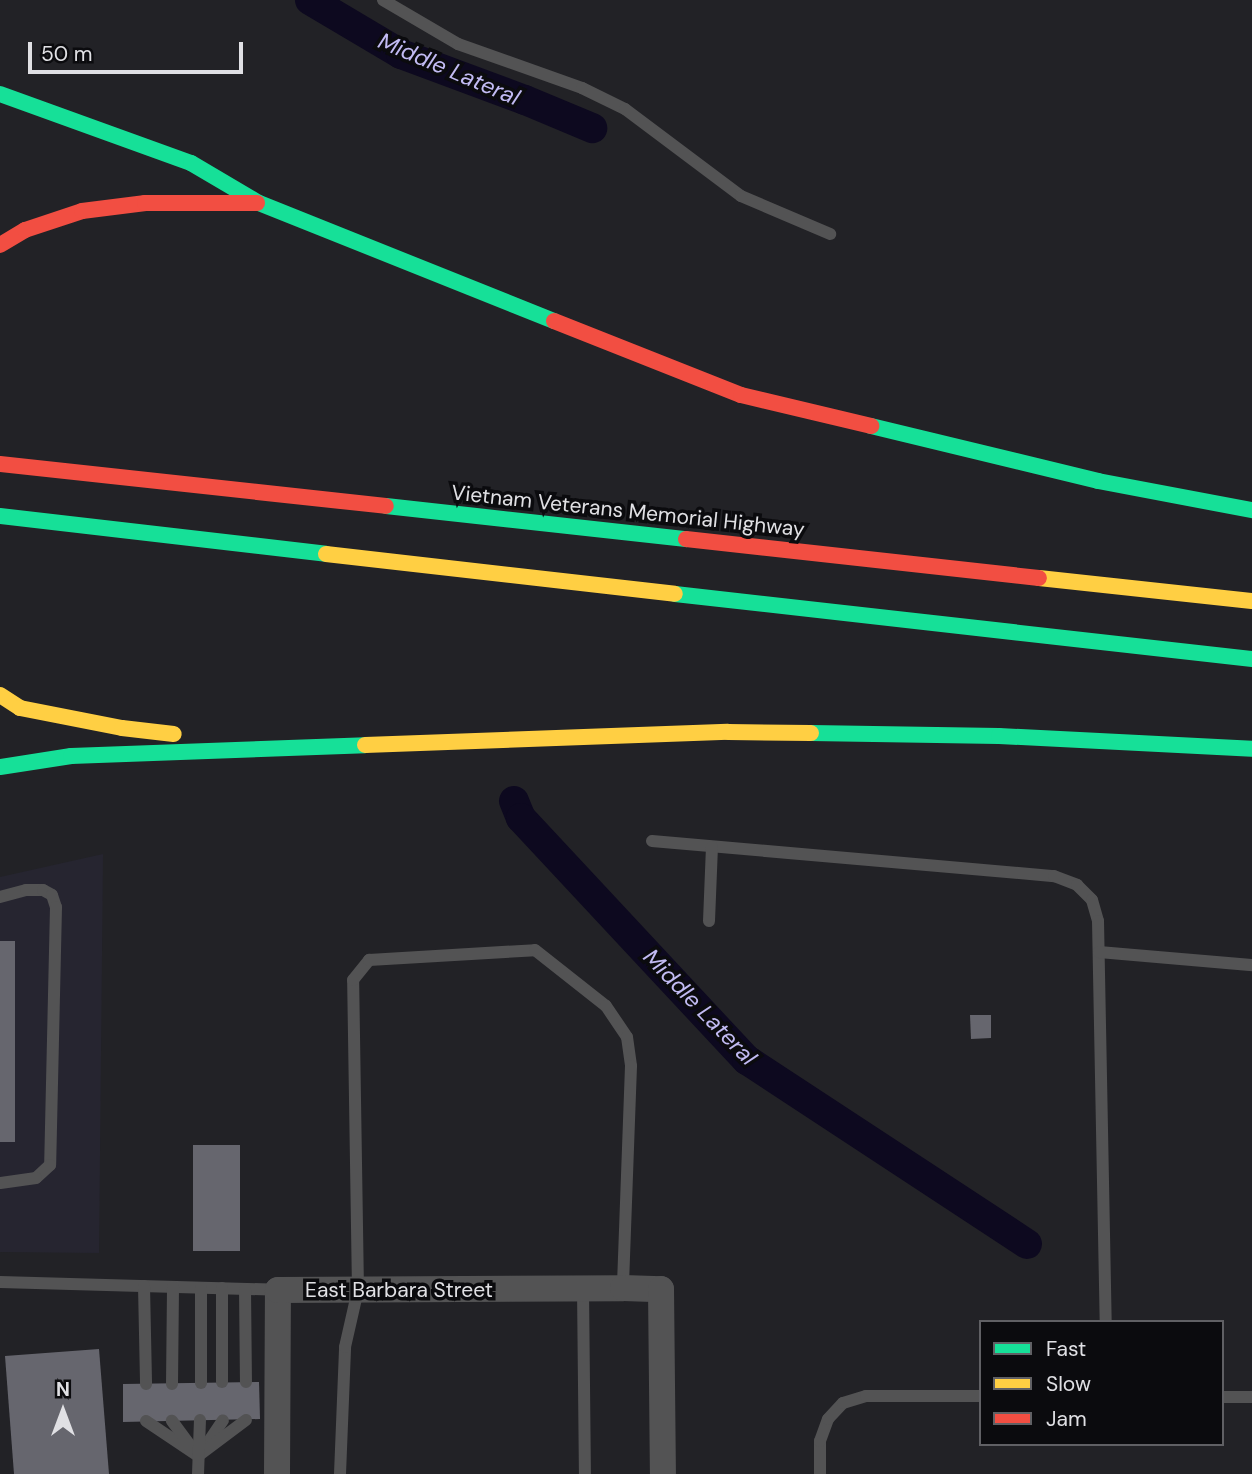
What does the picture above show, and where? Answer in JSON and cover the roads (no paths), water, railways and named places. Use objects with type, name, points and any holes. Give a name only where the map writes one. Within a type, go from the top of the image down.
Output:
[{"type":"highway","points":[[0,94],[191,163],[259,203],[741,395],[1098,481],[1252,510]]},
{"type":"highway","points":[[0,245],[25,230],[82,211],[145,203],[259,203]]},
{"type":"highway","name":"Vietnam Veterans Memorial Highway","points":[[0,464],[1252,601]]},
{"type":"highway","points":[[0,516],[1128,647],[1252,659]]},
{"type":"highway","points":[[0,695],[20,708],[122,728],[317,749]]},
{"type":"highway","points":[[0,766],[71,756],[728,733],[999,736],[1252,749]]},
{"type":"street","name":"East Barbara Street","points":[[277,1474],[278,1290],[661,1289],[663,1474]]},
{"type":"lane","points":[[383,0],[458,44],[582,88],[625,109],[741,196],[830,234]]},
{"type":"lane","points":[[652,841],[1054,876],[1077,886],[1092,900],[1098,921],[1099,952],[1105,1320]]},
{"type":"lane","points":[[709,921],[712,847]]},
{"type":"lane","points":[[0,897],[26,890],[43,890],[52,895],[56,907],[50,1165],[36,1178],[0,1183]]},
{"type":"lane","points":[[340,1474],[345,1347],[358,1290],[353,980],[369,960],[535,950],[606,1006],[627,1037],[631,1066],[623,1289]]},
{"type":"lane","points":[[1099,952],[1252,965]]},
{"type":"lane","points":[[0,1282],[278,1290]]},
{"type":"lane","points":[[144,1286],[146,1384]]},
{"type":"lane","points":[[172,1384],[173,1287]]},
{"type":"lane","points":[[201,1288],[201,1383]]},
{"type":"lane","points":[[222,1289],[222,1382]]},
{"type":"lane","points":[[245,1289],[246,1382]]},
{"type":"lane","points":[[583,1289],[585,1474]]},
{"type":"lane","points":[[820,1474],[820,1441],[828,1419],[843,1403],[866,1395],[979,1396]]},
{"type":"lane","points":[[1224,1397],[1252,1397]]},
{"type":"lane","points":[[198,1474],[200,1420]]},
{"type":"lane","points":[[198,1456],[223,1420]]},
{"type":"lane","points":[[198,1456],[246,1420]]},
{"type":"lane","points":[[146,1421],[198,1456]]},
{"type":"lane","points":[[172,1421],[198,1456]]},
{"type":"waterway","name":"Middle Lateral","points":[[310,0],[401,54],[592,128]]},
{"type":"waterway","name":"Middle Lateral","points":[[514,801],[521,818],[747,1060],[1027,1244]]}]
